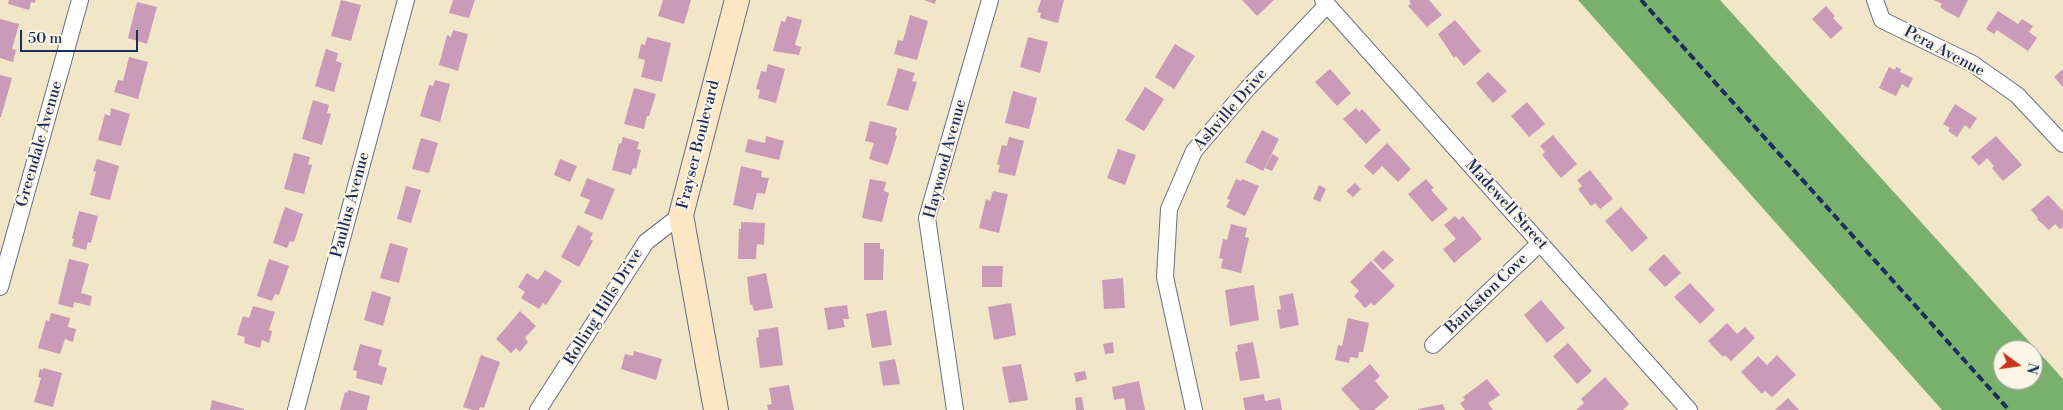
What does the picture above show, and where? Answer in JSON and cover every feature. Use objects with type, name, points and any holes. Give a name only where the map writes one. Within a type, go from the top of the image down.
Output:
[{"type":"main road","name":"Frayser Boulevard","points":[[716,410],[680,215],[737,0]]},
{"type":"street","name":"Greendale Avenue","points":[[0,287],[80,0]]},
{"type":"street","name":"Paullus Avenue","points":[[296,410],[406,0]]},
{"type":"street","name":"Haywood Avenue","points":[[955,410],[927,218],[990,0]]},
{"type":"street","name":"Pera Avenue","points":[[1875,0],[1882,20],[1973,64],[2017,95],[2063,144]]},
{"type":"street","name":"Madewell Street","points":[[1325,2],[1690,410]]},
{"type":"street","name":"Ashville Drive","points":[[1194,410],[1165,277],[1169,209],[1194,151],[1325,2]]},
{"type":"street","name":"Rolling Hills Drive","points":[[538,410],[646,242],[680,215]]},
{"type":"street","name":"Bankston Cove","points":[[1433,345],[1540,243]]},
{"type":"green space","points":[[1578,0],[1720,0],[2028,340],[1993,340],[1993,390],[2043,390],[2043,357],[2063,379],[2063,410],[1942,410]]},
{"type":"building","points":[[9,0],[36,0],[35,3],[31,2],[29,10],[8,4]]},
{"type":"building","points":[[341,0],[361,5],[351,41],[331,36]]},
{"type":"building","points":[[453,0],[475,0],[469,18],[449,13]]},
{"type":"building","points":[[663,0],[691,0],[684,24],[658,16]]},
{"type":"building","points":[[924,0],[936,0],[935,4]]},
{"type":"building","points":[[1041,0],[1064,0],[1058,23],[1040,18],[1041,13],[1037,12]]},
{"type":"building","points":[[1242,0],[1274,0],[1257,16]]},
{"type":"building","points":[[1409,0],[1429,0],[1442,15],[1427,27],[1408,6],[1411,3]]},
{"type":"building","points":[[1934,0],[1968,0],[1959,18],[1944,10],[1940,7],[1942,4]]},
{"type":"building","points":[[137,2],[157,7],[147,44],[128,38]]},
{"type":"building","points":[[1826,6],[1835,16],[1833,18],[1843,28],[1831,39],[1812,19]]},
{"type":"building","points":[[1998,11],[2018,24],[2022,19],[2033,26],[2029,32],[2037,38],[2028,51],[1997,30],[1994,34],[1986,29]]},
{"type":"building","points":[[910,15],[928,21],[917,60],[894,54],[898,40],[903,41]]},
{"type":"building","points":[[787,16],[802,20],[795,45],[801,47],[799,55],[773,51],[781,21],[785,22]]},
{"type":"building","points":[[0,19],[19,24],[12,49],[16,50],[13,62],[0,58]]},
{"type":"building","points":[[1455,20],[1481,51],[1464,66],[1456,56],[1454,58],[1438,34]]},
{"type":"building","points":[[453,30],[468,34],[458,71],[439,65],[447,35],[451,37]]},
{"type":"building","points":[[647,37],[671,43],[662,82],[641,77],[645,60],[638,58],[641,44],[645,45]]},
{"type":"building","points":[[1028,37],[1048,42],[1040,73],[1020,67]]},
{"type":"building","points":[[1175,44],[1195,56],[1174,89],[1155,77]]},
{"type":"building","points":[[326,49],[338,53],[336,61],[342,63],[334,92],[315,86]]},
{"type":"building","points":[[129,57],[148,62],[138,99],[114,92],[118,80],[123,81]]},
{"type":"building","points":[[768,64],[785,69],[776,103],[758,98],[760,90],[756,89],[761,71],[766,72]]},
{"type":"building","points":[[1889,67],[1895,70],[1896,67],[1901,69],[1900,72],[1913,78],[1908,88],[1902,84],[1896,96],[1879,88]]},
{"type":"building","points":[[898,68],[915,73],[912,81],[917,82],[908,111],[887,105]]},
{"type":"building","points":[[1330,69],[1351,93],[1337,106],[1315,82]]},
{"type":"building","points":[[2063,69],[2063,87],[2054,77]]},
{"type":"building","points":[[1488,72],[1507,91],[1493,103],[1476,83]]},
{"type":"building","points":[[0,75],[12,78],[1,117],[0,117]]},
{"type":"building","points":[[435,80],[450,84],[440,122],[420,116],[429,85],[433,86]]},
{"type":"building","points":[[1145,87],[1164,99],[1144,131],[1125,120]]},
{"type":"building","points":[[634,88],[656,94],[644,129],[624,124]]},
{"type":"building","points":[[1013,91],[1037,98],[1029,129],[1005,123]]},
{"type":"building","points":[[313,100],[329,105],[327,113],[331,114],[322,145],[302,139]]},
{"type":"building","points":[[1527,102],[1545,124],[1529,137],[1511,116]]},
{"type":"building","points":[[1955,104],[1977,118],[1970,129],[1965,125],[1957,137],[1948,131],[1950,128],[1943,124]]},
{"type":"building","points":[[111,108],[130,114],[121,146],[98,140],[105,114],[110,116]]},
{"type":"building","points":[[1356,108],[1359,112],[1362,109],[1381,130],[1366,144],[1343,119]]},
{"type":"building","points":[[870,121],[897,128],[895,135],[897,136],[888,165],[869,159],[874,143],[865,141]]},
{"type":"building","points":[[1262,130],[1279,139],[1263,171],[1245,162]]},
{"type":"building","points":[[1553,135],[1577,164],[1561,178],[1542,155],[1545,152],[1540,146]]},
{"type":"building","points":[[766,136],[784,141],[779,160],[745,152],[748,139],[765,143]]},
{"type":"building","points":[[1996,136],[2022,165],[2003,181],[1992,168],[1994,166],[1987,158],[1979,166],[1971,157]]},
{"type":"building","points":[[623,137],[639,142],[637,149],[641,150],[636,169],[633,168],[631,175],[612,170],[619,143],[621,144]]},
{"type":"building","points":[[1009,137],[1024,141],[1015,176],[998,172],[1000,165],[997,164],[1002,145],[1007,146]]},
{"type":"building","points":[[421,138],[438,143],[429,173],[412,169]]},
{"type":"building","points":[[1387,143],[1411,169],[1398,182],[1382,166],[1373,175],[1364,166]]},
{"type":"building","points":[[1118,149],[1136,155],[1125,185],[1107,178]]},
{"type":"building","points":[[294,153],[310,157],[308,164],[312,165],[304,194],[284,189]]},
{"type":"building","points":[[1272,154],[1279,158],[1272,171],[1265,168]]},
{"type":"building","points":[[97,159],[119,166],[110,200],[90,195],[96,172],[93,171]]},
{"type":"building","points":[[560,159],[577,166],[570,182],[554,175]]},
{"type":"building","points":[[741,166],[762,171],[761,177],[769,178],[765,194],[757,193],[753,210],[733,205]]},
{"type":"building","points":[[1590,170],[1613,199],[1600,209],[1595,203],[1591,206],[1578,189],[1582,186],[1577,180]]},
{"type":"building","points":[[587,178],[615,189],[602,220],[584,213],[590,200],[580,196]]},
{"type":"building","points":[[870,179],[886,182],[884,191],[889,193],[882,222],[862,218]]},
{"type":"building","points":[[1236,179],[1241,181],[1242,179],[1259,186],[1245,216],[1226,207],[1230,200],[1227,199]]},
{"type":"building","points":[[1426,179],[1434,188],[1431,190],[1448,209],[1432,222],[1408,194]]},
{"type":"building","points":[[1355,183],[1361,189],[1353,197],[1346,191]]},
{"type":"building","points":[[1319,185],[1326,189],[1320,202],[1313,199]]},
{"type":"building","points":[[406,186],[421,190],[411,223],[397,219]]},
{"type":"building","points":[[993,191],[1008,194],[999,233],[979,228],[986,199],[990,201]]},
{"type":"building","points":[[2048,195],[2063,211],[2063,227],[2060,229],[2055,224],[2049,230],[2037,219],[2031,210]]},
{"type":"building","points":[[285,207],[303,214],[294,242],[290,241],[287,248],[273,243]]},
{"type":"building","points":[[1621,207],[1648,238],[1632,252],[1605,221]]},
{"type":"building","points":[[79,211],[98,216],[91,243],[88,242],[86,250],[72,246],[74,239],[72,238]]},
{"type":"building","points":[[1455,216],[1459,220],[1463,216],[1482,239],[1454,263],[1443,249],[1456,239],[1444,225]]},
{"type":"building","points":[[741,222],[765,223],[764,245],[757,244],[756,259],[738,259]]},
{"type":"building","points":[[1231,224],[1247,228],[1245,237],[1249,238],[1241,273],[1221,268],[1223,259],[1219,258],[1223,239],[1227,240]]},
{"type":"building","points":[[578,225],[593,233],[590,239],[593,241],[579,267],[561,257]]},
{"type":"building","points":[[390,243],[408,248],[399,283],[380,278]]},
{"type":"building","points":[[864,243],[880,243],[880,249],[884,249],[883,280],[864,280]]},
{"type":"building","points":[[1383,250],[1394,260],[1383,270],[1373,260]]},
{"type":"building","points":[[1664,254],[1681,273],[1665,287],[1648,269]]},
{"type":"building","points":[[69,259],[89,264],[81,293],[92,296],[90,306],[74,302],[73,308],[58,304]]},
{"type":"building","points":[[269,259],[289,266],[279,295],[275,294],[272,301],[257,296]]},
{"type":"building","points":[[1371,261],[1395,286],[1374,306],[1371,303],[1365,308],[1354,296],[1359,291],[1350,282]]},
{"type":"building","points":[[982,266],[1003,266],[1002,287],[982,287]]},
{"type":"building","points":[[545,270],[562,281],[546,305],[543,303],[539,309],[521,298],[525,292],[518,287],[527,273],[538,280]]},
{"type":"building","points":[[766,273],[773,308],[754,311],[752,304],[750,305],[747,277]]},
{"type":"building","points":[[1123,278],[1125,308],[1104,309],[1102,280]]},
{"type":"building","points":[[1690,283],[1715,310],[1700,324],[1674,297]]},
{"type":"building","points":[[1254,285],[1259,320],[1230,326],[1225,290]]},
{"type":"building","points":[[372,291],[391,297],[383,326],[364,320]]},
{"type":"building","points":[[1293,293],[1299,325],[1280,329],[1277,310],[1281,309],[1279,296]]},
{"type":"building","points":[[1541,300],[1565,328],[1547,343],[1524,315]]},
{"type":"building","points":[[1011,303],[1016,335],[994,340],[988,307]]},
{"type":"building","points":[[847,305],[849,319],[843,319],[845,327],[828,330],[824,308]]},
{"type":"building","points":[[253,306],[275,312],[269,330],[272,331],[269,343],[262,340],[260,348],[244,343],[245,337],[237,335],[243,316],[249,318]]},
{"type":"building","points":[[886,310],[892,345],[872,348],[866,314]]},
{"type":"building","points":[[520,311],[536,326],[525,338],[528,342],[520,352],[516,348],[511,353],[496,339]]},
{"type":"building","points":[[51,313],[70,318],[68,327],[76,329],[73,342],[65,339],[60,354],[38,348],[46,320],[49,321]]},
{"type":"building","points":[[1348,318],[1369,323],[1363,352],[1359,352],[1358,358],[1350,357],[1349,363],[1335,360],[1338,345],[1342,346]]},
{"type":"building","points":[[1727,323],[1737,334],[1745,327],[1755,338],[1731,361],[1725,355],[1723,357],[1708,341]]},
{"type":"building","points":[[778,327],[783,365],[760,368],[756,338],[759,337],[758,330]]},
{"type":"building","points":[[1113,342],[1114,353],[1105,354],[1103,344]]},
{"type":"building","points":[[1253,342],[1260,378],[1240,381],[1235,352],[1238,351],[1237,345]]},
{"type":"building","points":[[1568,343],[1592,371],[1577,384],[1553,356]]},
{"type":"building","points":[[360,344],[382,350],[378,365],[387,368],[382,385],[356,378],[357,371],[353,370]]},
{"type":"building","points":[[634,351],[662,359],[656,380],[621,369],[625,354],[633,356]]},
{"type":"building","points":[[481,355],[500,362],[484,408],[480,407],[479,410],[473,410],[463,407]]},
{"type":"building","points":[[1777,355],[1796,375],[1772,397],[1765,391],[1762,394],[1741,372],[1758,356],[1767,365]]},
{"type":"building","points":[[895,359],[900,384],[883,386],[879,362]]},
{"type":"building","points":[[1021,364],[1028,400],[1009,403],[1002,367]]},
{"type":"building","points":[[1370,364],[1380,376],[1375,381],[1389,397],[1374,410],[1360,410],[1341,389]]},
{"type":"building","points":[[43,368],[62,373],[53,407],[34,402],[41,378],[38,377],[40,369],[43,370]]},
{"type":"building","points":[[1085,371],[1087,379],[1076,382],[1074,373]]},
{"type":"building","points":[[1605,377],[1629,404],[1623,410],[1576,410],[1584,403],[1581,399]]},
{"type":"building","points":[[1487,379],[1500,395],[1488,403],[1493,410],[1465,410],[1460,403],[1465,400],[1463,397]]},
{"type":"building","points":[[1139,381],[1145,410],[1126,410],[1124,398],[1114,400],[1112,387]]},
{"type":"building","points":[[789,385],[794,410],[768,410],[767,405],[772,404],[769,388]]},
{"type":"building","points":[[348,390],[370,396],[367,410],[340,410],[345,392],[348,393]]},
{"type":"building","points":[[1264,394],[1265,401],[1280,398],[1282,410],[1245,410],[1243,398]]},
{"type":"building","points":[[1082,397],[1084,410],[1076,410],[1075,398]]},
{"type":"building","points":[[1788,398],[1799,410],[1775,410]]},
{"type":"building","points":[[212,400],[244,409],[244,410],[210,410]]},
{"type":"building","points":[[1443,404],[1445,410],[1418,410],[1418,409]]},
{"type":"railway","points":[[1641,0],[2009,410]]}]
